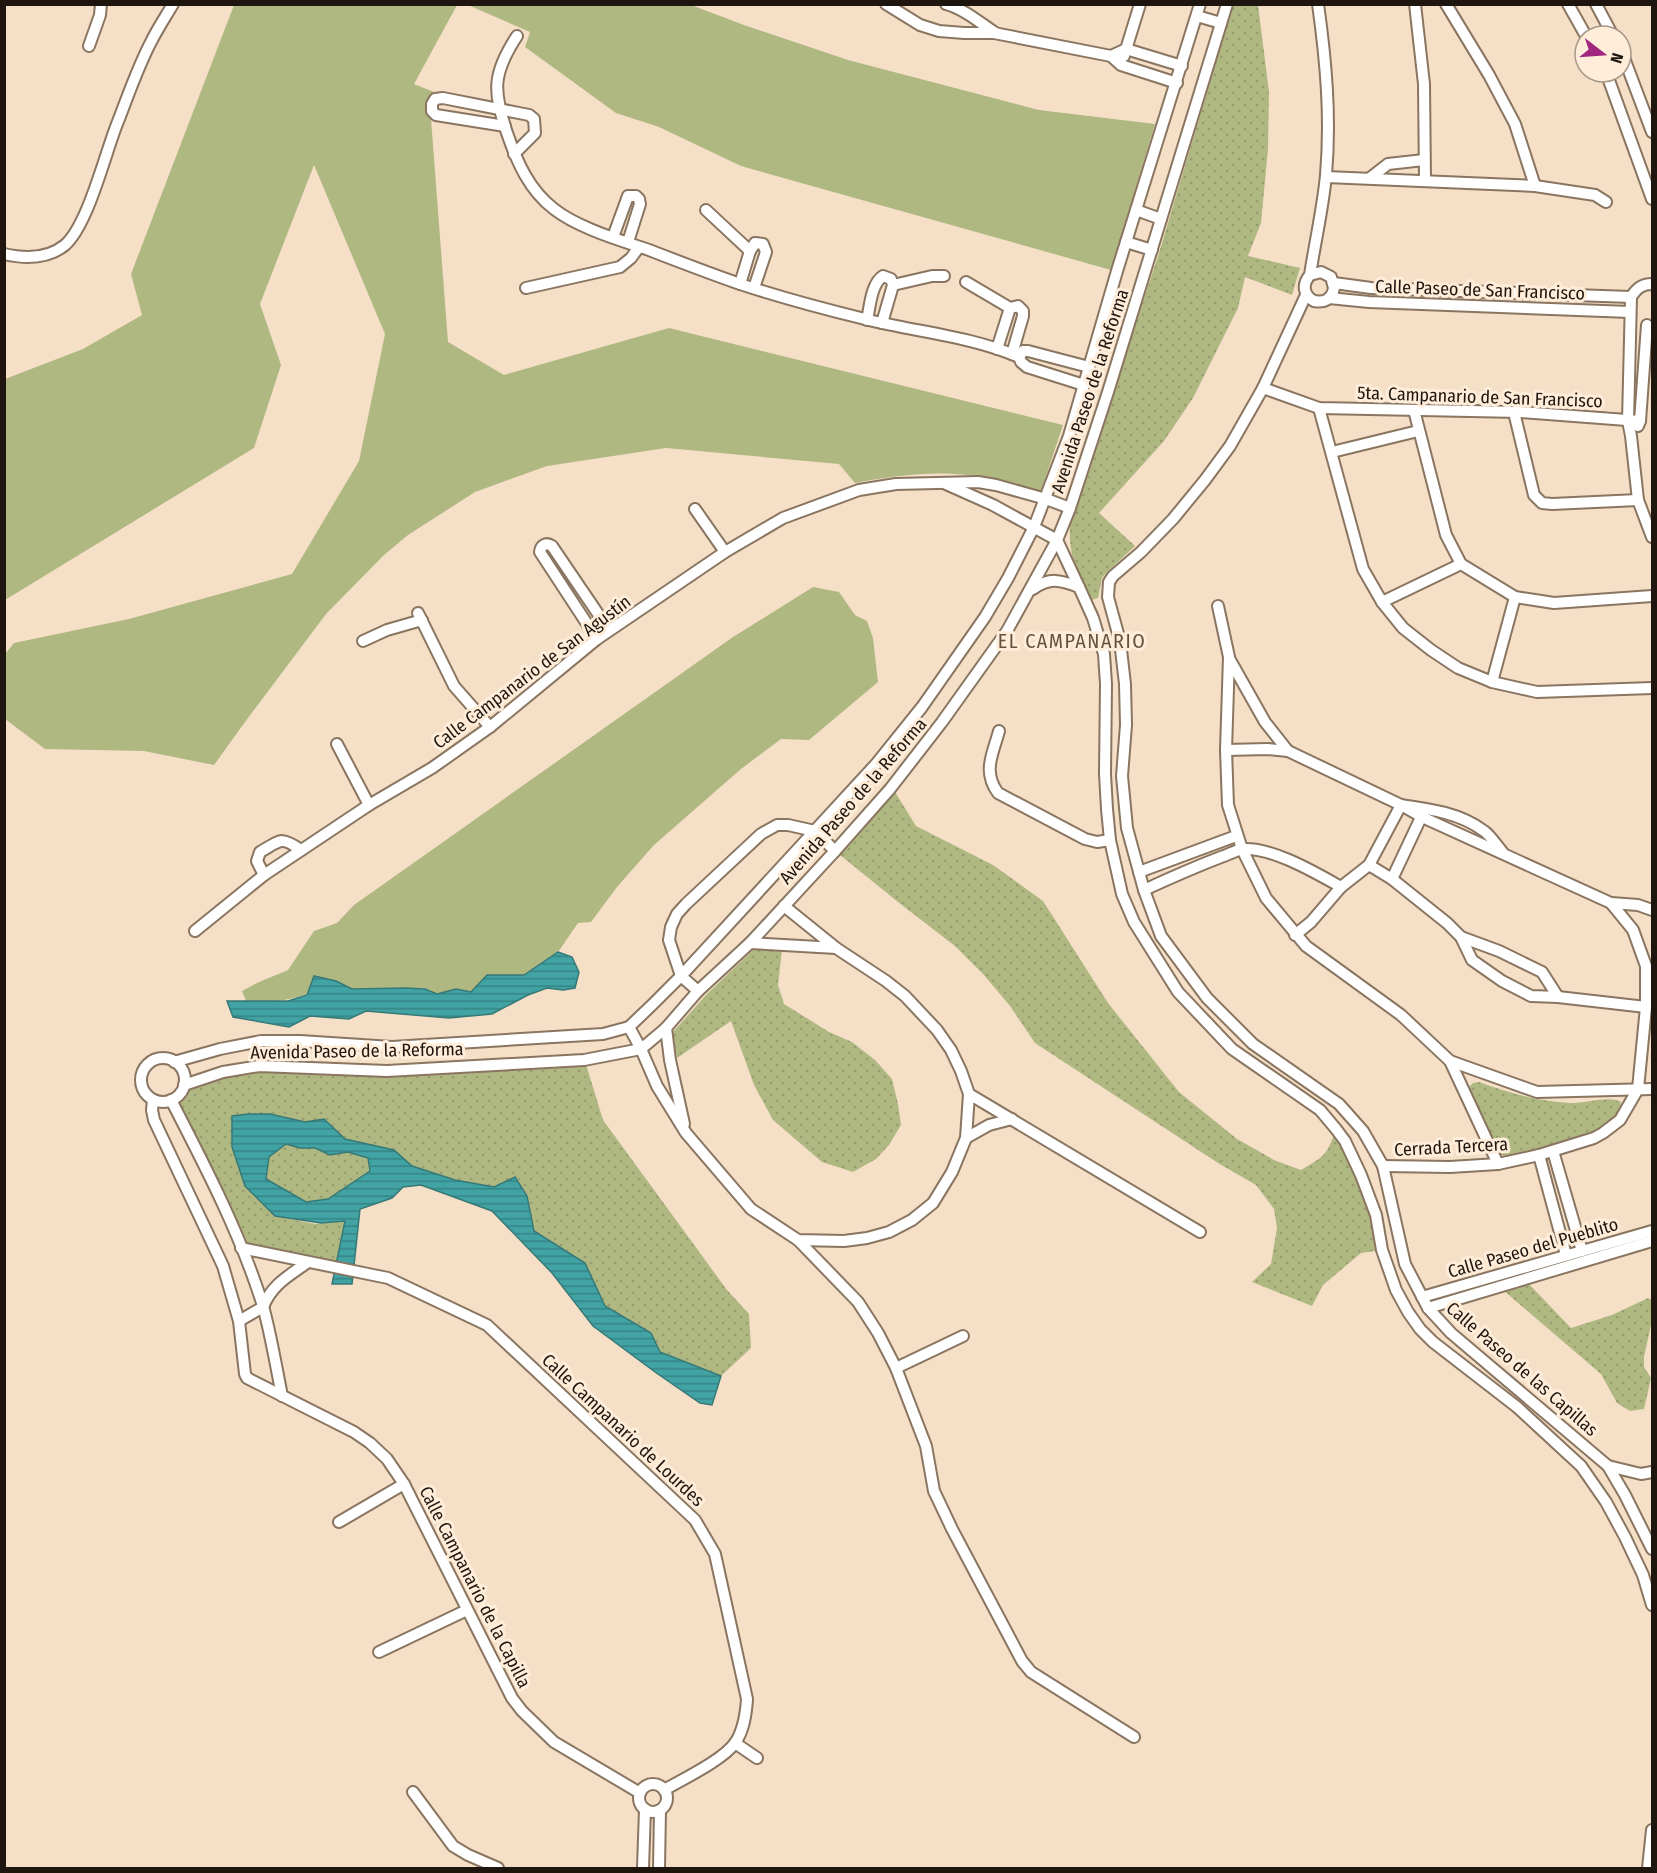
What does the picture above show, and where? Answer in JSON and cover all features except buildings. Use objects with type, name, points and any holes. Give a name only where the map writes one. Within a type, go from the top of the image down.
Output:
[{"type":"street","points":[[89,46],[100,15],[101,4]]},
{"type":"street","points":[[4,254],[26,257],[45,256],[67,243],[75,232],[84,216],[116,125],[151,41],[173,4]]},
{"type":"street","points":[[886,4],[920,25],[964,33],[994,33],[1111,56],[1121,65],[1176,83]]},
{"type":"street","points":[[946,4],[971,16],[994,33]]},
{"type":"street","points":[[1121,65],[1140,4]]},
{"type":"street","name":"Avenida Paseo de la Reforma","points":[[174,1062],[220,1049],[261,1041],[392,1047],[603,1034],[629,1027],[681,976],[877,763],[922,707],[985,617],[1008,578],[1034,527],[1069,436],[1200,4]]},
{"type":"street","name":"Avenida Paseo de la Reforma","points":[[184,1085],[223,1072],[259,1066],[387,1071],[584,1060],[641,1049],[666,1028],[698,991],[750,942],[890,789],[942,722],[1006,631],[1057,540],[1070,508],[1152,250],[1227,4]]},
{"type":"street","points":[[1263,388],[1306,295],[1304,284],[1310,275],[1326,177],[1328,83],[1318,4]]},
{"type":"street","points":[[1415,4],[1424,84],[1425,180]]},
{"type":"street","points":[[1446,4],[1489,75],[1515,124],[1535,186]]},
{"type":"street","points":[[1568,4],[1579,24]]},
{"type":"street","points":[[1596,4],[1607,24]]},
{"type":"street","points":[[1197,16],[1221,23]]},
{"type":"street","points":[[517,36],[498,70],[496,86],[500,109],[514,154],[525,176],[535,192],[554,210],[582,225],[740,284],[867,320],[997,349],[1016,355],[1027,367],[1084,385]]},
{"type":"street","points":[[1111,56],[1126,50],[1182,66]]},
{"type":"street","points":[[1633,77],[1649,114],[1653,132]]},
{"type":"street","points":[[1611,84],[1653,200]]},
{"type":"street","points":[[505,126],[436,115],[432,111],[432,104],[435,99],[442,98],[523,113],[534,119],[535,133],[514,154]]},
{"type":"street","points":[[1370,178],[1388,164],[1424,160]]},
{"type":"street","points":[[1326,177],[1535,186],[1595,195],[1606,202]]},
{"type":"street","points":[[526,288],[620,267],[631,258],[640,204],[636,195],[628,196],[613,237]]},
{"type":"street","points":[[706,210],[750,251]]},
{"type":"street","points":[[1136,210],[1161,219]]},
{"type":"street","points":[[1126,242],[1152,250]]},
{"type":"street","points":[[740,284],[750,251],[755,243],[763,244],[766,249],[754,288]]},
{"type":"street","points":[[1306,295],[1319,302],[1329,298],[1335,288],[1327,274],[1321,272],[1310,275]]},
{"type":"street","points":[[867,320],[878,279],[883,276],[891,279],[893,285],[882,323]]},
{"type":"street","points":[[893,285],[932,276],[944,276]]},
{"type":"street","points":[[966,282],[1010,308],[1018,306],[1023,311],[1016,355]]},
{"type":"street","name":"Calle Paseo de San Francisco","points":[[1334,283],[1371,288],[1631,297]]},
{"type":"street","points":[[1653,284],[1641,286],[1631,297],[1628,420],[1638,500],[1653,537]]},
{"type":"street","points":[[1485,306],[1486,291]]},
{"type":"street","name":"Calle Paseo de San Francisco","points":[[1329,298],[1369,302],[1630,312]]},
{"type":"street","points":[[997,349],[1010,308]]},
{"type":"street","points":[[1630,324],[1650,325],[1641,421],[1631,436]]},
{"type":"street","points":[[1016,355],[1028,351],[1089,368]]},
{"type":"street","name":"5ta. Campanario de San Francisco","points":[[1263,388],[1319,408],[1514,412],[1641,421]]},
{"type":"street","name":"Calle Paseo de las Capillas","points":[[1263,388],[1230,446],[1205,480],[1173,519],[1141,552],[1113,576],[1108,587],[1110,609],[1120,641],[1125,684],[1126,725],[1122,776],[1127,828],[1144,890],[1161,936],[1207,998],[1253,1044],[1339,1104],[1363,1131],[1383,1166],[1405,1264],[1428,1308],[1450,1333],[1608,1466],[1653,1549]]},
{"type":"street","points":[[1319,408],[1363,569],[1382,602],[1403,628],[1458,668],[1492,682],[1537,692],[1653,688]]},
{"type":"street","points":[[1414,410],[1446,535],[1461,564],[1515,597],[1554,603],[1653,596]]},
{"type":"street","points":[[1514,412],[1534,495],[1542,503],[1638,500]]},
{"type":"street","points":[[1332,452],[1418,431]]},
{"type":"street","name":"Calle Campanario de San Agustín","points":[[195,930],[264,875],[369,805],[432,768],[490,727],[609,630],[725,552],[783,518],[859,490],[896,484],[978,482],[1046,499],[1070,508]]},
{"type":"street","name":"Calle Campanario de San Agustín","points":[[946,484],[993,505],[1057,540]]},
{"type":"street","points":[[695,509],[725,552]]},
{"type":"street","points":[[1057,540],[1093,618],[1104,654],[1105,774],[1110,840],[1122,894],[1134,922],[1178,992],[1232,1049],[1320,1110],[1336,1129],[1345,1141],[1361,1175],[1376,1215],[1382,1250],[1396,1290],[1408,1312],[1433,1342],[1517,1407],[1581,1466],[1606,1502],[1625,1537],[1643,1575],[1653,1605]]},
{"type":"street","points":[[597,639],[540,552],[544,544],[552,546],[609,630]]},
{"type":"street","points":[[1382,602],[1461,564]]},
{"type":"street","points":[[1030,591],[1041,583],[1054,580],[1079,587]]},
{"type":"street","points":[[1492,682],[1515,597]]},
{"type":"street","points":[[1218,606],[1229,657],[1226,750],[1228,805],[1236,837],[1266,898],[1306,946],[1401,1015],[1450,1061],[1498,1164]]},
{"type":"street","points":[[363,641],[420,617],[454,686],[490,727]]},
{"type":"street","points":[[1229,657],[1264,722],[1288,751]]},
{"type":"street","points":[[999,731],[988,770],[990,782],[998,793],[1085,839],[1097,842],[1110,840]]},
{"type":"street","points":[[337,744],[369,805]]},
{"type":"street","points":[[1226,750],[1288,751],[1611,903],[1638,905],[1653,910]]},
{"type":"street","points":[[1295,935],[1311,922],[1341,887],[1369,866],[1401,805]]},
{"type":"street","points":[[1392,879],[1423,813]]},
{"type":"street","points":[[698,991],[681,976],[669,940],[671,927],[677,914],[761,834],[777,825],[815,831],[835,851]]},
{"type":"street","points":[[1139,872],[1236,837]]},
{"type":"street","points":[[264,875],[257,861],[260,852],[283,840],[302,850]]},
{"type":"street","points":[[1144,890],[1180,872],[1242,849],[1278,856],[1309,869],[1341,887]]},
{"type":"street","points":[[1369,866],[1392,879],[1447,923],[1461,937],[1472,960],[1502,981],[1531,996],[1558,997],[1646,1008]]},
{"type":"street","points":[[1611,903],[1633,930],[1646,966],[1646,1008],[1638,1089]]},
{"type":"street","points":[[784,906],[836,948],[905,996],[937,1030],[951,1050],[969,1094],[966,1138],[952,1172],[933,1203],[912,1220],[889,1232],[844,1241],[798,1240]]},
{"type":"street","points":[[1461,937],[1499,951],[1542,972],[1558,997]]},
{"type":"street","points":[[750,942],[836,948]]},
{"type":"street","points":[[629,1027],[657,1086],[686,1133],[751,1209],[798,1240],[858,1302],[878,1333],[896,1368],[926,1446],[934,1491],[1022,1661],[1031,1672],[1134,1737]]},
{"type":"street","points":[[666,1028],[672,1072],[686,1133]]},
{"type":"street","points":[[166,1058],[181,1068],[184,1085],[182,1091],[171,1100],[165,1102],[153,1100],[142,1089],[143,1071],[151,1062],[166,1058]]},
{"type":"street","points":[[1450,1061],[1537,1092],[1653,1089]]},
{"type":"street","name":"Cerrada Tercera","points":[[1383,1166],[1449,1167],[1498,1164],[1553,1151],[1604,1133],[1620,1119],[1638,1089]]},
{"type":"street","points":[[969,1094],[1200,1232]]},
{"type":"street","name":"Calle Campanario de la Capilla","points":[[153,1100],[153,1116],[223,1266],[238,1321],[245,1374],[252,1382],[354,1432],[387,1459],[404,1484],[512,1698],[554,1742],[640,1793]]},
{"type":"street","points":[[171,1100],[242,1248],[263,1307],[282,1396]]},
{"type":"street","points":[[966,1138],[988,1125],[1012,1119]]},
{"type":"street","points":[[1553,1151],[1582,1251]]},
{"type":"street","points":[[1539,1155],[1566,1256]]},
{"type":"street","name":"Calle Paseo del Pueblito","points":[[1428,1308],[1582,1251],[1652,1239]]},
{"type":"street","name":"Calle Paseo del Pueblito","points":[[1422,1297],[1618,1246]]},
{"type":"street","name":"Calle Campanario de Lourdes","points":[[242,1248],[388,1278],[487,1325],[695,1520],[715,1554],[747,1698],[744,1725],[735,1743]]},
{"type":"street","points":[[238,1321],[263,1307],[275,1285],[308,1262]]},
{"type":"street","points":[[896,1368],[963,1336]]},
{"type":"street","points":[[1608,1466],[1641,1474],[1653,1472]]},
{"type":"street","points":[[339,1522],[404,1484]]},
{"type":"street","points":[[379,1652],[467,1610]]},
{"type":"street","points":[[664,1790],[726,1753],[735,1743],[757,1758]]},
{"type":"street","points":[[653,1784],[661,1786],[664,1790],[666,1803],[660,1810],[652,1812],[645,1809],[640,1802],[640,1793],[645,1786],[653,1784]]},
{"type":"street","points":[[413,1792],[453,1846],[498,1869]]},
{"type":"street","points":[[643,1869],[645,1809]]},
{"type":"street","points":[[658,1869],[660,1810]]},
{"type":"street","points":[[1648,1869],[1653,1830]]},
{"type":"green space","points":[[234,5],[457,5],[414,84],[434,92],[429,108],[448,342],[504,375],[669,328],[1063,425],[1041,491],[987,478],[954,474],[904,476],[855,483],[839,464],[666,448],[547,466],[475,492],[408,535],[384,555],[326,614],[214,765],[144,751],[45,749],[5,719],[5,654],[14,643],[129,619],[292,574],[359,461],[385,334],[314,165],[260,304],[281,365],[254,448],[5,600],[5,379],[83,349],[142,315],[131,274]]},
{"type":"green space","points":[[468,5],[691,5],[848,60],[1039,110],[1155,124],[1111,270],[741,166],[659,127],[616,113],[525,47],[530,32]]},
{"type":"green space","points":[[1233,5],[1258,5],[1269,92],[1268,149],[1261,223],[1248,256],[1300,268],[1292,295],[1245,277],[1238,308],[1193,398],[1164,441],[1099,513],[1135,546],[1106,573],[1102,578],[1098,598],[1091,600],[1072,554],[1070,523],[1159,253]]},
{"type":"green space","points":[[813,587],[839,592],[855,615],[867,621],[873,638],[878,682],[809,740],[781,739],[741,769],[654,845],[617,887],[591,922],[578,923],[558,952],[524,975],[487,975],[471,992],[456,989],[437,994],[421,988],[352,989],[336,981],[293,998],[246,1001],[242,991],[288,970],[314,931],[337,923],[354,905],[733,637]]},
{"type":"green space","points":[[895,792],[916,826],[993,865],[1043,901],[1108,1003],[1179,1092],[1237,1139],[1274,1160],[1301,1170],[1324,1154],[1336,1129],[1361,1175],[1382,1250],[1361,1253],[1323,1285],[1312,1306],[1252,1282],[1271,1264],[1277,1228],[1274,1209],[1256,1185],[1218,1163],[1035,1043],[1010,1006],[955,946],[840,855]]},
{"type":"green space","points":[[754,949],[782,950],[778,985],[784,1004],[829,1032],[852,1042],[875,1060],[892,1079],[901,1125],[889,1145],[876,1159],[853,1172],[822,1162],[773,1120],[754,1085],[731,1021],[677,1058],[673,1032],[705,996]]},
{"type":"green space","points":[[585,1061],[603,1120],[727,1290],[749,1314],[751,1348],[721,1376],[659,1352],[651,1333],[605,1306],[585,1263],[534,1231],[527,1196],[455,1180],[412,1166],[394,1150],[345,1139],[324,1119],[305,1122],[270,1114],[232,1116],[232,1147],[275,1216],[315,1224],[345,1221],[336,1267],[243,1248],[173,1100],[184,1085],[262,1067],[305,1071]]},
{"type":"green space","points":[[1479,1082],[1524,1096],[1558,1102],[1615,1100],[1621,1102],[1620,1111],[1610,1122],[1594,1133],[1509,1157],[1499,1154],[1496,1150],[1470,1094],[1470,1086]]},
{"type":"green space","points":[[286,1144],[300,1148],[315,1148],[330,1155],[348,1152],[369,1158],[370,1171],[328,1199],[306,1202],[266,1180],[269,1157]]},
{"type":"green space","points":[[1528,1283],[1571,1328],[1612,1315],[1648,1298],[1652,1300],[1652,1320],[1644,1357],[1644,1367],[1651,1378],[1644,1409],[1630,1411],[1617,1403],[1601,1374],[1503,1290]]},
{"type":"water","points":[[558,952],[572,957],[579,972],[575,988],[563,990],[547,988],[492,1014],[449,1018],[366,1011],[349,1019],[310,1016],[289,1027],[233,1017],[227,1001],[288,1001],[307,995],[314,976],[336,981],[352,989],[425,989],[437,994],[456,989],[471,992],[487,975],[524,975]]},
{"type":"water","points":[[270,1114],[305,1122],[324,1119],[345,1139],[394,1150],[412,1166],[455,1180],[494,1187],[515,1177],[527,1196],[534,1231],[585,1263],[605,1306],[651,1333],[660,1352],[721,1376],[712,1405],[700,1403],[593,1326],[552,1273],[492,1211],[421,1185],[403,1187],[392,1198],[360,1209],[352,1284],[332,1284],[345,1221],[321,1223],[275,1216],[245,1186],[232,1147],[232,1116]],"holes":[[[286,1144],[300,1148],[315,1148],[330,1155],[348,1152],[368,1158],[370,1171],[328,1199],[306,1202],[266,1179],[269,1157]]]},
{"type":"district","name":"EL CAMPANARIO","points":[[1072,641]]}]
